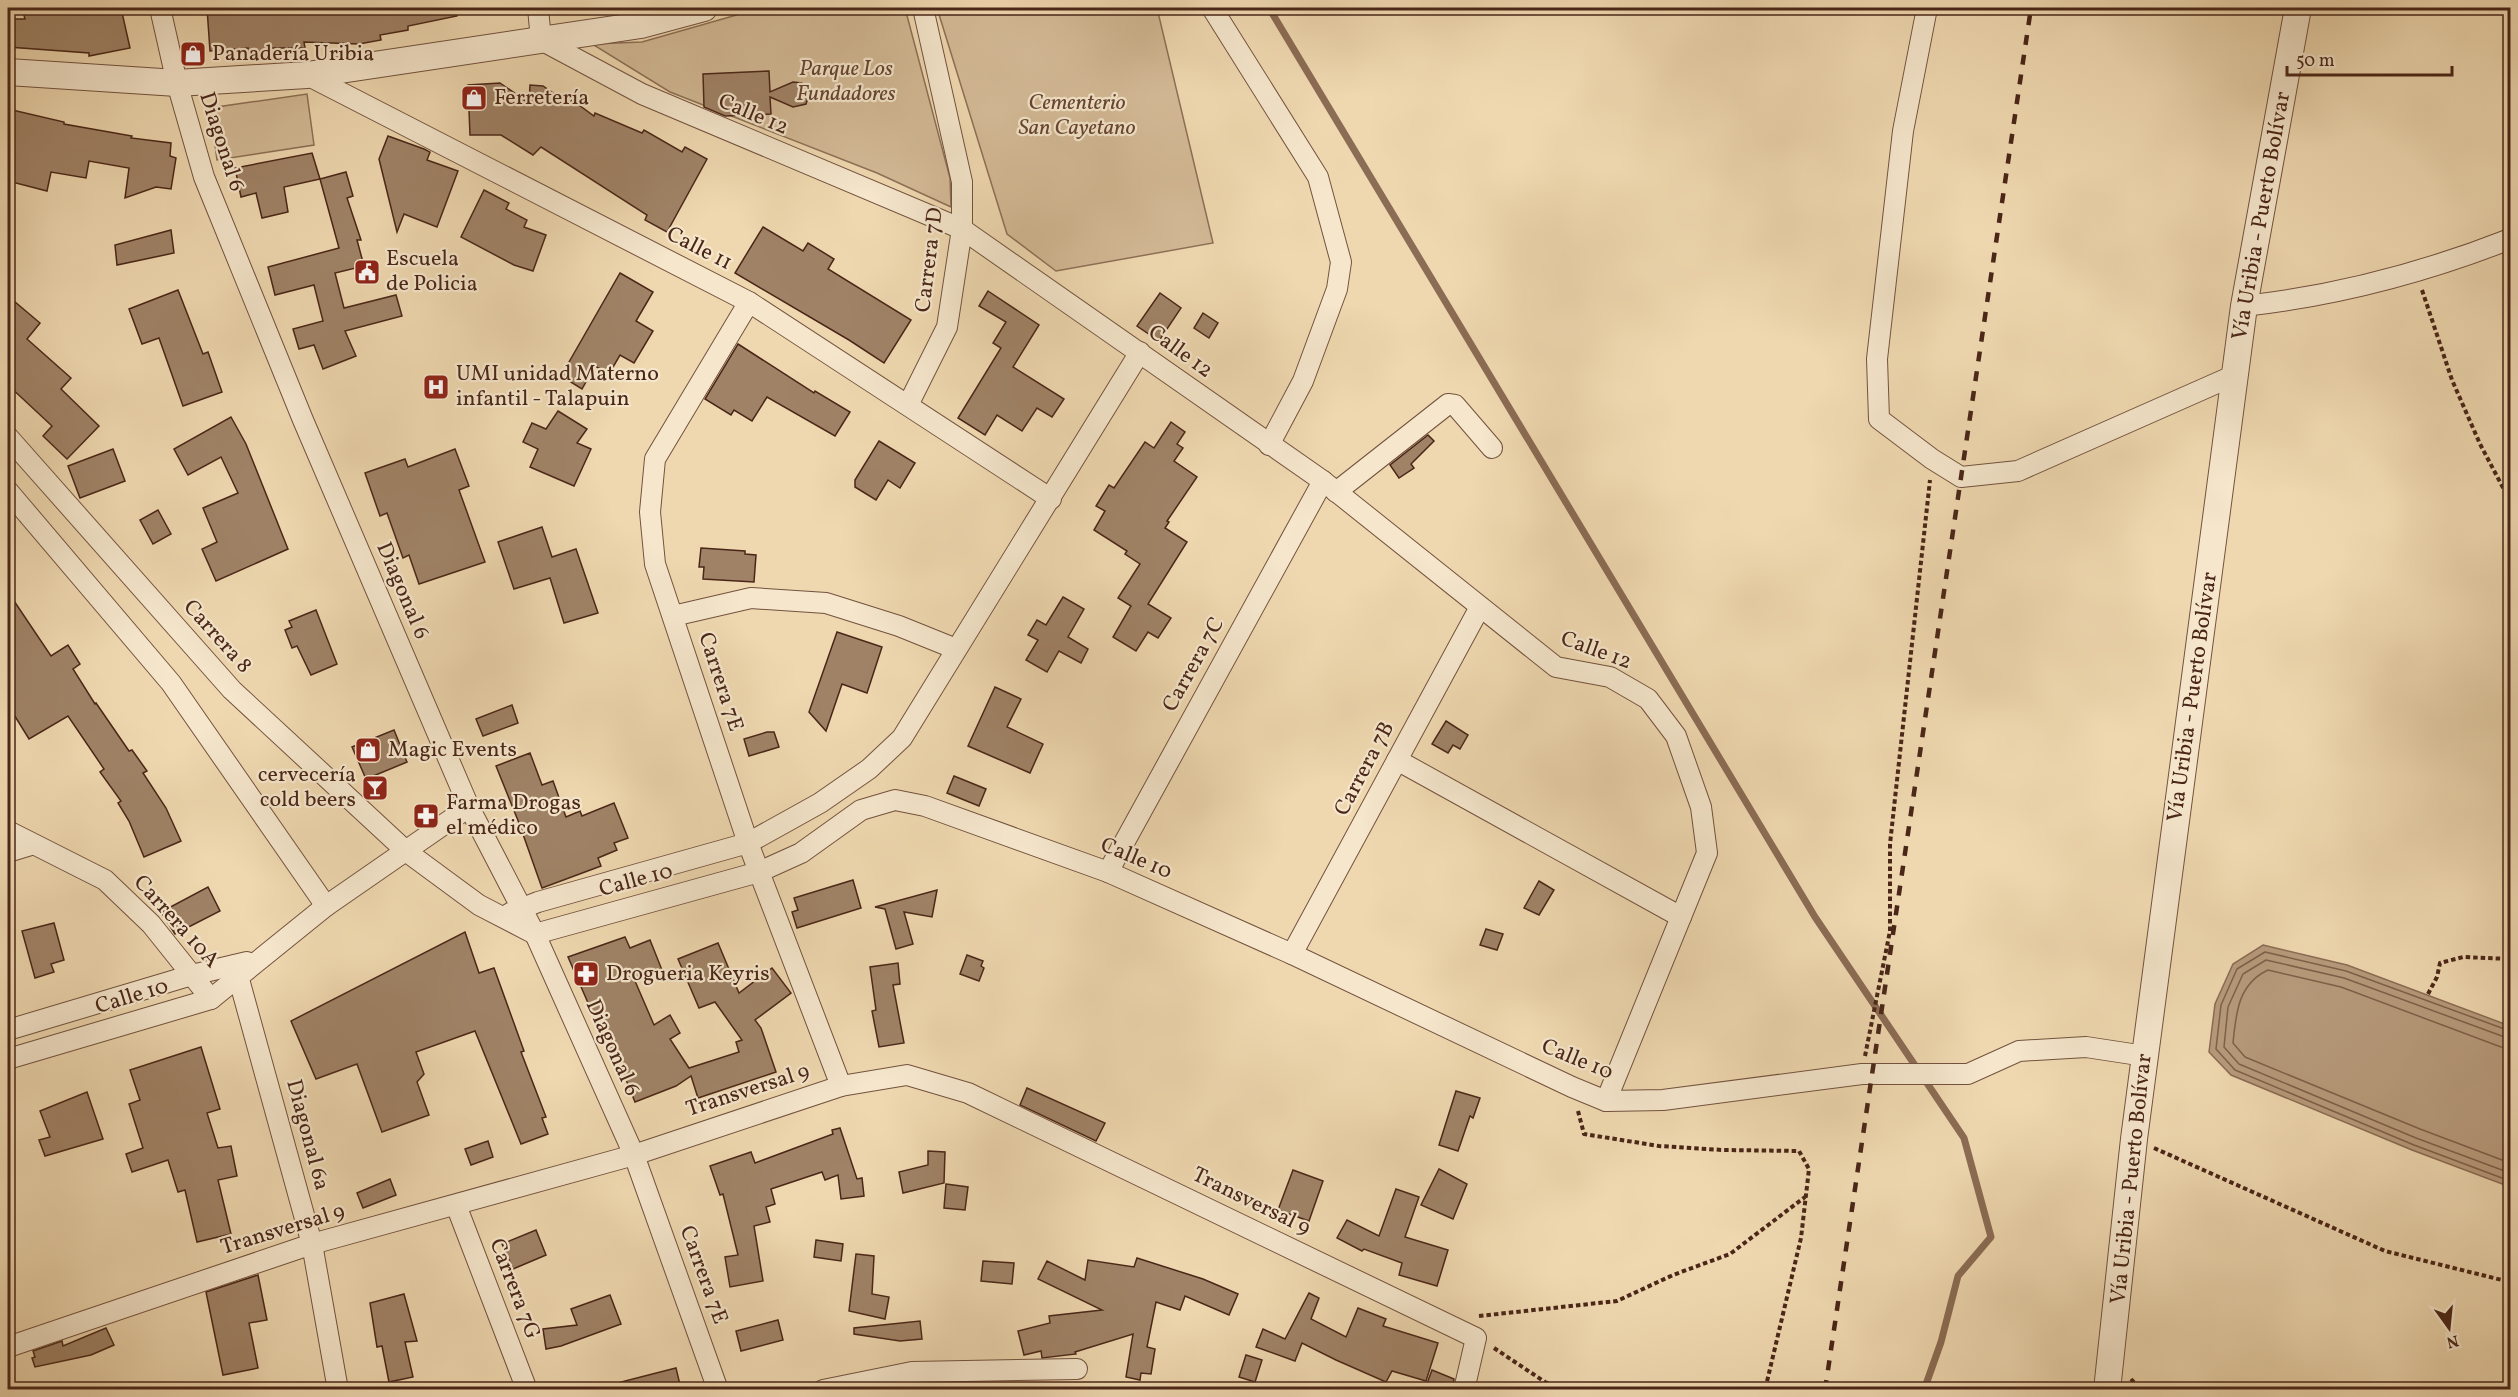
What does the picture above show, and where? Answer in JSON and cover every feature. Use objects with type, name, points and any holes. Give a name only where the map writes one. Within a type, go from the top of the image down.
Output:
[{"type":"street","name":"Diagonal 6","points":[[160,8],[177,83],[204,177],[303,420],[469,807],[535,934],[642,1176]]},
{"type":"street","points":[[538,8],[541,40]]},
{"type":"street","points":[[8,72],[177,83],[307,75],[641,25],[704,8]]},
{"type":"street","name":"Carrera 7D","points":[[908,405],[946,327],[962,229],[962,182],[923,8]]},
{"type":"street","points":[[1212,8],[1318,177],[1341,262],[1337,289],[1304,381],[1269,445]]},
{"type":"street","points":[[1927,8],[1904,131],[1877,359],[1879,419],[1932,459],[1961,477],[2018,471],[2235,375]]},
{"type":"street","name":"Vía Uribia - Puerto Bolívar","points":[[2107,1389],[2134,1139],[2244,306],[2298,8]]},
{"type":"street","name":"Calle 12","points":[[541,40],[642,94],[962,229],[1329,487],[1556,667],[1610,677],[1648,699],[1676,736],[1701,807],[1707,853],[1606,1101]]},
{"type":"street","name":"Calle 11","points":[[307,75],[750,302],[1051,499]]},
{"type":"street","points":[[2244,306],[2284,302],[2416,273],[2511,239]]},
{"type":"street","name":"Carrera 7E","points":[[750,302],[655,459],[650,512],[655,564],[748,843],[840,1086]]},
{"type":"street","points":[[501,916],[748,843],[820,803],[869,769],[902,738],[1140,352]]},
{"type":"street","name":"Carrera 7C","points":[[1108,872],[1329,487],[1449,404],[1455,405],[1492,448]]},
{"type":"street","name":"Carrera 8","points":[[8,437],[232,690],[407,852]]},
{"type":"street","points":[[8,491],[171,683],[326,906]]},
{"type":"street","points":[[673,616],[751,598],[826,603],[899,626],[956,649]]},
{"type":"street","name":"Carrera 7B","points":[[1292,954],[1480,607]]},
{"type":"street","points":[[1397,760],[1681,917]]},
{"type":"street","name":"Calle 10","points":[[535,934],[759,872],[801,853],[861,810],[895,800],[926,806],[1108,872],[1292,954],[1606,1101],[1663,1100],[1862,1074],[1968,1074],[2019,1051],[2041,1049],[2086,1047],[2145,1056]]},
{"type":"street","name":"Calle 10","points":[[8,1030],[192,975],[237,970],[259,959],[326,906],[469,807]]},
{"type":"street","name":"Carrera 10A","points":[[8,831],[105,880],[151,924],[211,999]]},
{"type":"street","points":[[8,852],[31,844]]},
{"type":"street","points":[[407,852],[479,905],[535,934]]},
{"type":"street","name":"Calle 10","points":[[8,1059],[211,999],[237,970]]},
{"type":"street","name":"Diagonal 6a","points":[[237,970],[312,1244],[338,1389]]},
{"type":"street","name":"Transversal 9","points":[[8,1347],[312,1244],[634,1155],[840,1086],[907,1075],[968,1093],[1484,1341]]},
{"type":"street","name":"Carrera 7E","points":[[642,1176],[718,1389]]},
{"type":"street","name":"Carrera 7G","points":[[456,1206],[527,1389]]},
{"type":"street","points":[[1464,1389],[1484,1341]]},
{"type":"street","points":[[824,1389],[912,1372],[1077,1369]]},
{"type":"path","points":[[2416,273],[2452,380],[2480,444],[2511,501]]},
{"type":"path","points":[[1862,1074],[1890,931],[1890,844],[1932,459]]},
{"type":"path","points":[[2428,994],[2437,978],[2440,963],[2463,957],[2511,959]]},
{"type":"path","points":[[1572,1087],[1584,1134],[1659,1146],[1799,1151],[1809,1169],[1801,1238],[1766,1389]]},
{"type":"path","points":[[2134,1139],[2385,1251],[2511,1282]]},
{"type":"path","points":[[1476,1316],[1557,1309],[1617,1300],[1673,1275],[1730,1254],[1806,1196]]},
{"type":"path","points":[[1484,1341],[1545,1382],[1566,1389]]},
{"type":"green space","name":"Parque Los Fundadores","points":[[761,8],[905,8],[950,178],[951,207],[877,173],[670,92],[592,44],[642,42]]},
{"type":"green space","name":"Cementerio San Cayetano","points":[[937,8],[1157,8],[1213,243],[1056,271],[1007,234]]},
{"type":"green space","points":[[307,94],[314,145],[217,160],[210,108]]},
{"type":"water","points":[[2263,945],[2347,965],[2510,1026],[2510,1187],[2412,1150],[2231,1075],[2209,1052],[2215,1004],[2233,964]]},
{"type":"building","points":[[22,8],[121,8],[130,48],[89,56],[89,53],[8,47],[8,19],[25,19]]},
{"type":"building","points":[[207,8],[456,8],[457,16],[408,26],[408,30],[380,35],[381,40],[359,44],[304,42],[305,48],[271,48],[271,52],[248,53],[248,48],[210,51]]},
{"type":"building","points":[[769,71],[770,92],[793,82],[802,83],[810,92],[806,104],[793,107],[770,97],[771,114],[725,116],[704,107],[703,74]]},
{"type":"building","points":[[500,83],[529,103],[530,85],[543,86],[569,104],[572,100],[594,116],[595,113],[642,133],[644,130],[682,152],[685,147],[707,159],[667,232],[645,220],[647,215],[541,147],[533,155],[501,135],[470,135],[468,85]]},
{"type":"building","points":[[8,109],[64,122],[64,124],[132,136],[131,138],[171,143],[170,156],[176,158],[171,189],[156,187],[125,198],[129,168],[89,161],[86,178],[51,172],[47,191],[8,181]]},
{"type":"building","points":[[388,136],[430,152],[427,160],[458,171],[437,227],[404,214],[397,232],[379,159]]},
{"type":"building","points":[[312,153],[320,179],[284,187],[288,212],[262,218],[256,193],[241,197],[235,168]]},
{"type":"building","points":[[346,172],[353,196],[347,198],[361,240],[357,240],[364,266],[335,273],[344,308],[396,295],[402,316],[345,331],[356,356],[323,369],[314,345],[299,349],[293,329],[323,321],[314,285],[275,295],[268,267],[339,248],[320,179]]},
{"type":"building","points":[[484,190],[509,203],[506,209],[527,220],[524,227],[546,235],[533,271],[514,265],[461,237]]},
{"type":"building","points":[[763,227],[803,251],[808,243],[834,259],[828,269],[911,320],[884,363],[735,273]]},
{"type":"building","points":[[171,230],[174,253],[117,265],[115,245]]},
{"type":"building","points":[[620,273],[653,292],[636,321],[653,331],[634,363],[620,355],[609,374],[595,366],[582,389],[561,376]]},
{"type":"building","points":[[178,290],[203,354],[208,352],[222,392],[183,406],[159,338],[142,344],[129,309]]},
{"type":"building","points":[[988,291],[1039,325],[1013,367],[1064,399],[1052,417],[1037,408],[1022,431],[997,415],[985,435],[958,418],[1001,348],[993,343],[1006,322],[979,306]]},
{"type":"building","points":[[1160,293],[1181,308],[1159,341],[1137,326]]},
{"type":"building","points":[[8,296],[40,323],[27,339],[71,378],[61,389],[99,426],[67,459],[43,436],[52,426],[8,385]]},
{"type":"building","points":[[1203,313],[1218,323],[1209,338],[1194,328]]},
{"type":"building","points":[[738,344],[814,393],[815,391],[850,412],[835,436],[767,397],[752,421],[734,410],[731,415],[705,399]]},
{"type":"building","points":[[558,411],[587,429],[577,443],[591,449],[574,486],[530,467],[538,449],[523,442],[532,423],[546,429]]},
{"type":"building","points":[[231,417],[246,444],[288,549],[216,581],[202,549],[217,542],[203,508],[238,493],[221,457],[188,475],[174,449]]},
{"type":"building","points":[[1171,422],[1185,432],[1177,444],[1183,448],[1174,461],[1197,477],[1167,521],[1169,522],[1165,528],[1187,542],[1148,604],[1171,618],[1158,638],[1148,632],[1136,651],[1113,637],[1131,606],[1118,598],[1140,564],[1125,554],[1127,551],[1094,530],[1105,511],[1096,506],[1109,485],[1114,488],[1145,442],[1154,448]]},
{"type":"building","points":[[1428,435],[1434,441],[1411,464],[1414,468],[1399,478],[1390,465]]},
{"type":"building","points":[[879,441],[915,463],[900,488],[888,480],[876,500],[855,487],[855,480]]},
{"type":"building","points":[[113,449],[125,481],[80,498],[68,466]]},
{"type":"building","points":[[455,449],[469,486],[459,490],[485,562],[419,584],[409,555],[403,558],[387,513],[380,516],[365,473],[405,459],[408,467]]},
{"type":"building","points":[[158,510],[171,534],[153,544],[140,520]]},
{"type":"building","points":[[542,527],[552,557],[576,549],[598,613],[564,623],[550,578],[514,589],[498,542]]},
{"type":"building","points":[[701,548],[745,551],[745,554],[756,555],[754,582],[703,579],[704,567],[699,567]]},
{"type":"building","points":[[8,592],[51,656],[68,645],[80,664],[73,669],[129,751],[132,750],[147,771],[143,773],[166,808],[181,841],[144,857],[129,821],[118,803],[121,801],[100,772],[104,769],[68,716],[29,739],[8,705]]},
{"type":"building","points":[[1063,597],[1084,609],[1068,637],[1088,649],[1081,663],[1059,651],[1047,672],[1026,660],[1038,640],[1028,635],[1037,620],[1046,625]]},
{"type":"building","points":[[316,610],[337,664],[311,675],[297,646],[292,648],[285,630],[292,627],[289,621]]},
{"type":"building","points":[[837,632],[882,647],[867,693],[842,684],[826,731],[809,712]]},
{"type":"building","points":[[995,687],[1021,699],[1007,727],[1043,744],[1030,773],[968,746]]},
{"type":"building","points":[[512,705],[518,723],[483,736],[476,719]]},
{"type":"building","points":[[1446,721],[1468,735],[1460,749],[1453,745],[1448,753],[1432,744]]},
{"type":"building","points":[[394,730],[407,762],[366,779],[352,747]]},
{"type":"building","points":[[774,732],[779,747],[749,756],[744,739]]},
{"type":"building","points":[[530,753],[542,785],[553,781],[566,817],[580,811],[582,816],[614,803],[628,838],[614,843],[617,850],[598,858],[601,866],[542,888],[496,766]]},
{"type":"building","points":[[954,776],[986,789],[979,806],[947,793]]},
{"type":"building","points":[[853,880],[861,908],[797,928],[792,912],[798,910],[794,898]]},
{"type":"building","points":[[1539,881],[1554,890],[1539,915],[1524,908]]},
{"type":"building","points":[[208,887],[220,911],[175,934],[161,912]]},
{"type":"building","points":[[937,890],[932,917],[904,912],[913,944],[896,949],[885,909],[875,907]]},
{"type":"building","points":[[54,923],[64,960],[51,964],[54,972],[35,978],[22,931]]},
{"type":"building","points":[[1486,929],[1503,934],[1497,950],[1480,945]]},
{"type":"building","points":[[465,932],[479,973],[494,968],[524,1051],[521,1052],[546,1117],[542,1118],[548,1134],[521,1144],[475,1031],[416,1052],[424,1074],[417,1082],[429,1115],[382,1132],[357,1064],[316,1079],[291,1021]]},
{"type":"building","points":[[625,937],[630,948],[650,940],[662,970],[635,981],[654,1025],[670,1015],[680,1033],[670,1039],[689,1068],[739,1052],[736,1042],[742,1040],[715,1002],[699,1008],[678,959],[718,943],[739,993],[772,968],[791,993],[755,1020],[761,1028],[776,1072],[698,1098],[691,1076],[676,1086],[635,1102],[621,1067],[619,1069],[609,1051],[568,957]]},
{"type":"building","points":[[967,955],[983,961],[981,966],[984,968],[979,981],[960,974]]},
{"type":"building","points":[[898,963],[900,984],[893,985],[904,1043],[879,1047],[872,1011],[876,1010],[870,967]]},
{"type":"building","points":[[201,1047],[220,1109],[207,1113],[218,1148],[231,1146],[237,1176],[218,1180],[231,1234],[197,1242],[185,1190],[178,1192],[168,1160],[132,1172],[126,1154],[143,1148],[129,1104],[140,1100],[130,1070]]},
{"type":"building","points":[[1027,1088],[1105,1123],[1096,1141],[1020,1105]]},
{"type":"building","points":[[1456,1091],[1480,1098],[1473,1118],[1470,1116],[1458,1151],[1439,1145]]},
{"type":"building","points":[[87,1092],[103,1139],[45,1156],[39,1140],[50,1137],[40,1111]]},
{"type":"building","points":[[840,1128],[857,1179],[862,1178],[864,1196],[841,1199],[838,1175],[825,1180],[822,1172],[771,1189],[775,1204],[766,1207],[770,1222],[754,1226],[763,1281],[730,1287],[725,1257],[738,1255],[723,1194],[720,1195],[710,1166],[751,1152],[755,1163],[833,1134],[832,1130]]},
{"type":"building","points":[[488,1141],[493,1157],[471,1165],[465,1149]]},
{"type":"building","points":[[928,1151],[945,1152],[944,1183],[903,1193],[899,1172],[928,1165]]},
{"type":"building","points":[[1439,1169],[1467,1184],[1453,1219],[1421,1205]]},
{"type":"building","points":[[1293,1170],[1323,1181],[1309,1221],[1278,1210]]},
{"type":"building","points":[[390,1179],[396,1195],[363,1208],[357,1193]]},
{"type":"building","points":[[946,1184],[968,1187],[965,1210],[944,1208]]},
{"type":"building","points":[[1396,1189],[1419,1197],[1405,1237],[1448,1250],[1437,1286],[1399,1275],[1402,1263],[1364,1249],[1362,1251],[1337,1238],[1347,1220],[1379,1236]]},
{"type":"building","points":[[536,1230],[546,1255],[513,1269],[502,1244]]},
{"type":"building","points":[[816,1240],[843,1244],[841,1261],[814,1257]]},
{"type":"building","points":[[856,1254],[874,1256],[872,1294],[889,1297],[885,1319],[849,1311]]},
{"type":"building","points":[[1137,1258],[1203,1279],[1238,1294],[1229,1315],[1185,1296],[1180,1310],[1156,1302],[1147,1347],[1155,1349],[1151,1374],[1141,1373],[1140,1380],[1126,1377],[1133,1334],[1075,1352],[1076,1354],[1042,1358],[1041,1351],[1024,1355],[1018,1331],[1050,1323],[1049,1316],[1102,1310],[1038,1279],[1047,1261],[1085,1280],[1088,1260],[1134,1267]]},
{"type":"building","points":[[983,1261],[1014,1263],[1012,1284],[981,1281]]},
{"type":"building","points":[[258,1275],[267,1320],[249,1323],[258,1368],[223,1375],[206,1292]]},
{"type":"building","points":[[1309,1293],[1319,1298],[1311,1319],[1346,1337],[1358,1308],[1386,1319],[1383,1326],[1438,1343],[1426,1381],[1392,1371],[1386,1382],[1302,1343],[1295,1361],[1256,1347],[1263,1329],[1285,1339]]},
{"type":"building","points":[[404,1294],[417,1341],[405,1342],[413,1377],[389,1382],[382,1346],[377,1347],[370,1303]]},
{"type":"building","points":[[610,1295],[621,1324],[561,1346],[546,1349],[543,1329],[577,1325],[571,1309]]},
{"type":"building","points":[[778,1320],[783,1340],[741,1351],[736,1331]]},
{"type":"building","points":[[920,1321],[922,1339],[900,1341],[854,1334],[854,1328]]},
{"type":"building","points":[[106,1328],[114,1345],[91,1355],[35,1367],[32,1358],[35,1357],[33,1351],[62,1341],[63,1346]]},
{"type":"building","points":[[1246,1355],[1262,1360],[1255,1382],[1239,1377]]},
{"type":"building","points":[[676,1368],[681,1389],[617,1389],[617,1383]]},
{"type":"building","points":[[1432,1370],[1454,1379],[1452,1389],[1425,1389]]},
{"type":"waterway","points":[[1269,8],[1815,917],[1964,1138],[1991,1237],[1958,1276],[1941,1342],[1924,1390]]},
{"type":"railway","points":[[1825,1390],[2031,8]]},
{"type":"place","name":"Panadería Uribia","points":[[193,54]]},
{"type":"place","name":"Ferretería","points":[[474,98]]},
{"type":"place","name":"Escuela de Policia","points":[[367,272]]},
{"type":"place","name":"UMI unidad Materno infantil - Talapuin","points":[[436,387]]},
{"type":"place","name":"Magic Events","points":[[368,750]]},
{"type":"place","name":"cervecería cold beers","points":[[375,788]]},
{"type":"place","name":"Farma Drogas el médico","points":[[426,816]]},
{"type":"place","name":"Drogueria Keyris","points":[[586,974]]}]
